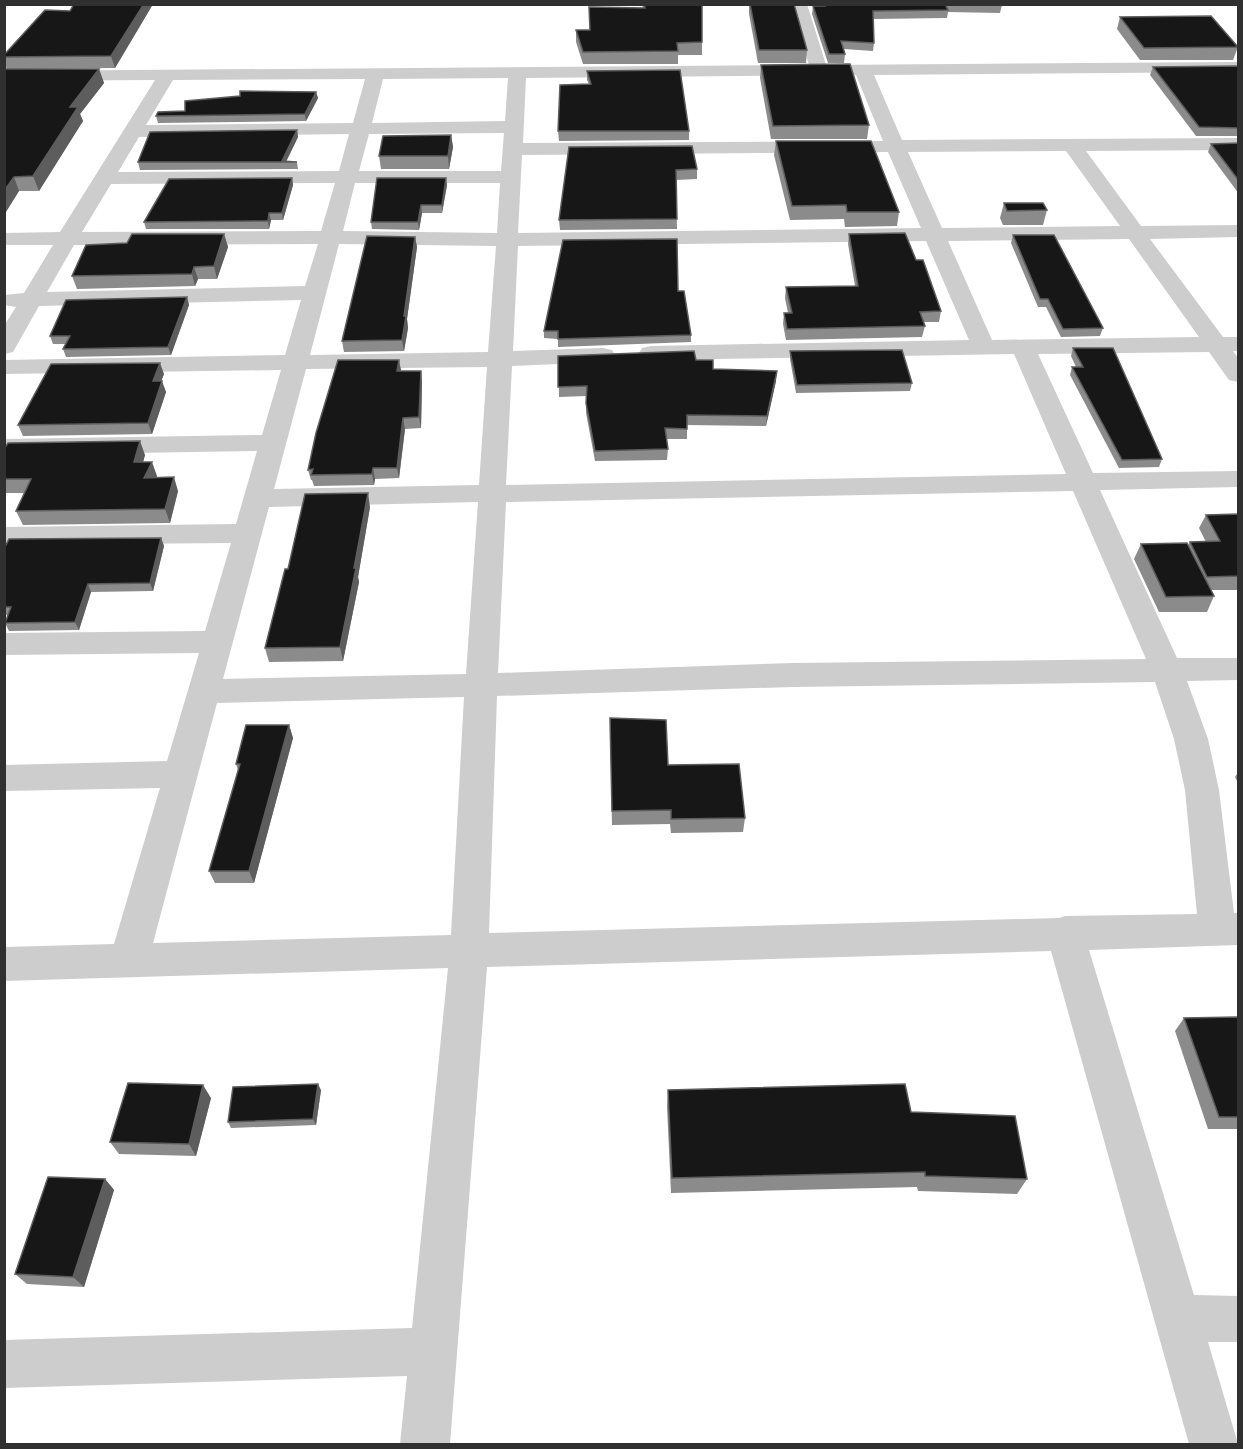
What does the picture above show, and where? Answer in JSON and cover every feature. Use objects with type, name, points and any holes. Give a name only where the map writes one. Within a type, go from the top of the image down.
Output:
[{"type":"street","points":[[799,4],[819,70]]},
{"type":"street","points":[[4,76],[1239,67]]},
{"type":"street","points":[[863,70],[894,147],[936,236],[984,348]]},
{"type":"street","points":[[425,1444],[469,951],[481,685],[517,72]]},
{"type":"street","points":[[129,960],[376,74]]},
{"type":"street","points":[[4,347],[30,300],[167,75]]},
{"type":"street","points":[[133,131],[360,128],[513,138],[894,147],[1239,144]]},
{"type":"street","points":[[1072,145],[1136,233],[1229,344],[1239,375]]},
{"type":"street","points":[[105,178],[511,177]]},
{"type":"street","points":[[4,239],[330,237],[507,240],[1239,231]]},
{"type":"street","points":[[4,300],[314,293]]},
{"type":"street","points":[[4,367],[500,359],[737,350],[1229,344]]},
{"type":"street","points":[[4,964],[1228,930],[1191,739],[1167,671],[1023,347]]},
{"type":"street","points":[[4,447],[273,443]]},
{"type":"street","points":[[259,498],[1239,479]]},
{"type":"street","points":[[4,536],[248,533]]},
{"type":"street","points":[[4,644],[217,642]]},
{"type":"street","points":[[204,691],[792,675],[1239,669]]},
{"type":"street","points":[[4,778],[181,774]]},
{"type":"street","points":[[1065,933],[1214,1444]]},
{"type":"street","points":[[1178,1318],[1239,1319]]},
{"type":"street","points":[[4,1364],[434,1351]]},
{"type":"building","points":[[74,4],[144,4],[111,56],[4,57],[45,10],[70,11]]},
{"type":"building","points":[[644,4],[702,4],[702,42],[677,43],[678,51],[583,52],[576,30],[590,30],[589,7],[645,8]]},
{"type":"building","points":[[750,4],[794,4],[807,50],[759,50]]},
{"type":"building","points":[[824,4],[945,4],[948,10],[873,11],[874,43],[841,41],[845,54],[829,54],[813,6],[825,6]]},
{"type":"building","points":[[1211,16],[1238,47],[1144,48],[1120,17]]},
{"type":"building","points":[[850,64],[869,125],[773,126],[761,65]]},
{"type":"building","points":[[1239,66],[1239,128],[1199,127],[1153,67]]},
{"type":"building","points":[[4,69],[99,69],[70,107],[78,107],[33,176],[14,177],[4,191]]},
{"type":"building","points":[[680,70],[689,131],[558,131],[560,85],[591,84],[587,71]]},
{"type":"building","points":[[240,91],[316,92],[305,114],[156,116],[158,112],[185,111],[185,101],[240,96]]},
{"type":"building","points":[[297,130],[282,161],[297,162],[138,162],[150,132]]},
{"type":"building","points":[[451,135],[448,156],[379,156],[383,136]]},
{"type":"building","points":[[776,141],[871,141],[899,212],[847,212],[846,205],[792,206]]},
{"type":"building","points":[[1239,143],[1239,181],[1211,144]]},
{"type":"building","points":[[692,146],[697,169],[676,170],[677,219],[559,220],[569,147]]},
{"type":"building","points":[[292,178],[282,213],[269,213],[268,221],[144,222],[169,179]]},
{"type":"building","points":[[377,178],[446,178],[442,205],[421,205],[418,222],[371,222]]},
{"type":"building","points":[[1004,203],[1043,203],[1047,210],[1007,211]]},
{"type":"building","points":[[905,233],[916,260],[923,260],[941,311],[920,312],[925,326],[787,329],[784,313],[792,313],[786,287],[858,286],[849,234]]},
{"type":"building","points":[[132,234],[224,234],[214,266],[194,267],[192,274],[72,276],[86,245],[127,243]]},
{"type":"building","points":[[1013,235],[1054,235],[1103,328],[1063,329],[1048,299],[1040,299]]},
{"type":"building","points":[[367,236],[415,237],[402,340],[342,341]]},
{"type":"building","points":[[677,239],[678,291],[684,291],[691,335],[558,339],[558,331],[544,331],[563,240]]},
{"type":"building","points":[[187,297],[168,347],[63,349],[70,336],[50,336],[66,300]]},
{"type":"building","points":[[1073,348],[1113,348],[1162,459],[1122,460],[1072,367],[1083,367]]},
{"type":"building","points":[[902,350],[912,383],[797,385],[790,351]]},
{"type":"building","points":[[694,351],[696,360],[713,360],[713,369],[777,371],[767,416],[687,415],[687,429],[665,428],[668,449],[595,451],[586,403],[587,386],[558,387],[558,356]]},
{"type":"building","points":[[338,360],[399,360],[397,371],[421,371],[419,417],[403,418],[397,468],[373,468],[372,474],[311,475],[313,469],[308,470],[316,433]]},
{"type":"building","points":[[160,363],[153,381],[162,381],[148,423],[18,425],[51,364]]},
{"type":"building","points":[[140,441],[134,462],[152,462],[144,478],[174,477],[165,509],[16,511],[31,479],[4,479],[4,449],[8,443]]},
{"type":"building","points":[[368,493],[340,647],[265,648],[285,569],[288,569],[305,494]]},
{"type":"building","points":[[1239,514],[1239,576],[1207,577],[1190,542],[1220,541],[1206,515]]},
{"type":"building","points":[[161,538],[150,583],[88,584],[75,622],[5,623],[11,607],[4,607],[4,549],[9,539]]},
{"type":"building","points":[[1187,543],[1214,596],[1166,597],[1141,544]]},
{"type":"building","points":[[610,718],[666,720],[668,765],[739,764],[745,818],[671,819],[671,810],[612,811]]},
{"type":"building","points":[[246,725],[289,725],[249,871],[209,871],[240,764],[236,764]]},
{"type":"building","points":[[1237,1017],[1239,1021],[1239,1117],[1219,1117],[1184,1018]]},
{"type":"building","points":[[128,1083],[203,1085],[189,1144],[110,1142]]},
{"type":"building","points":[[318,1084],[313,1119],[228,1122],[233,1087]]},
{"type":"building","points":[[905,1084],[911,1112],[1015,1116],[1027,1179],[925,1176],[925,1172],[672,1178],[668,1090]]},
{"type":"building","points":[[48,1177],[105,1179],[73,1277],[15,1274]]}]
